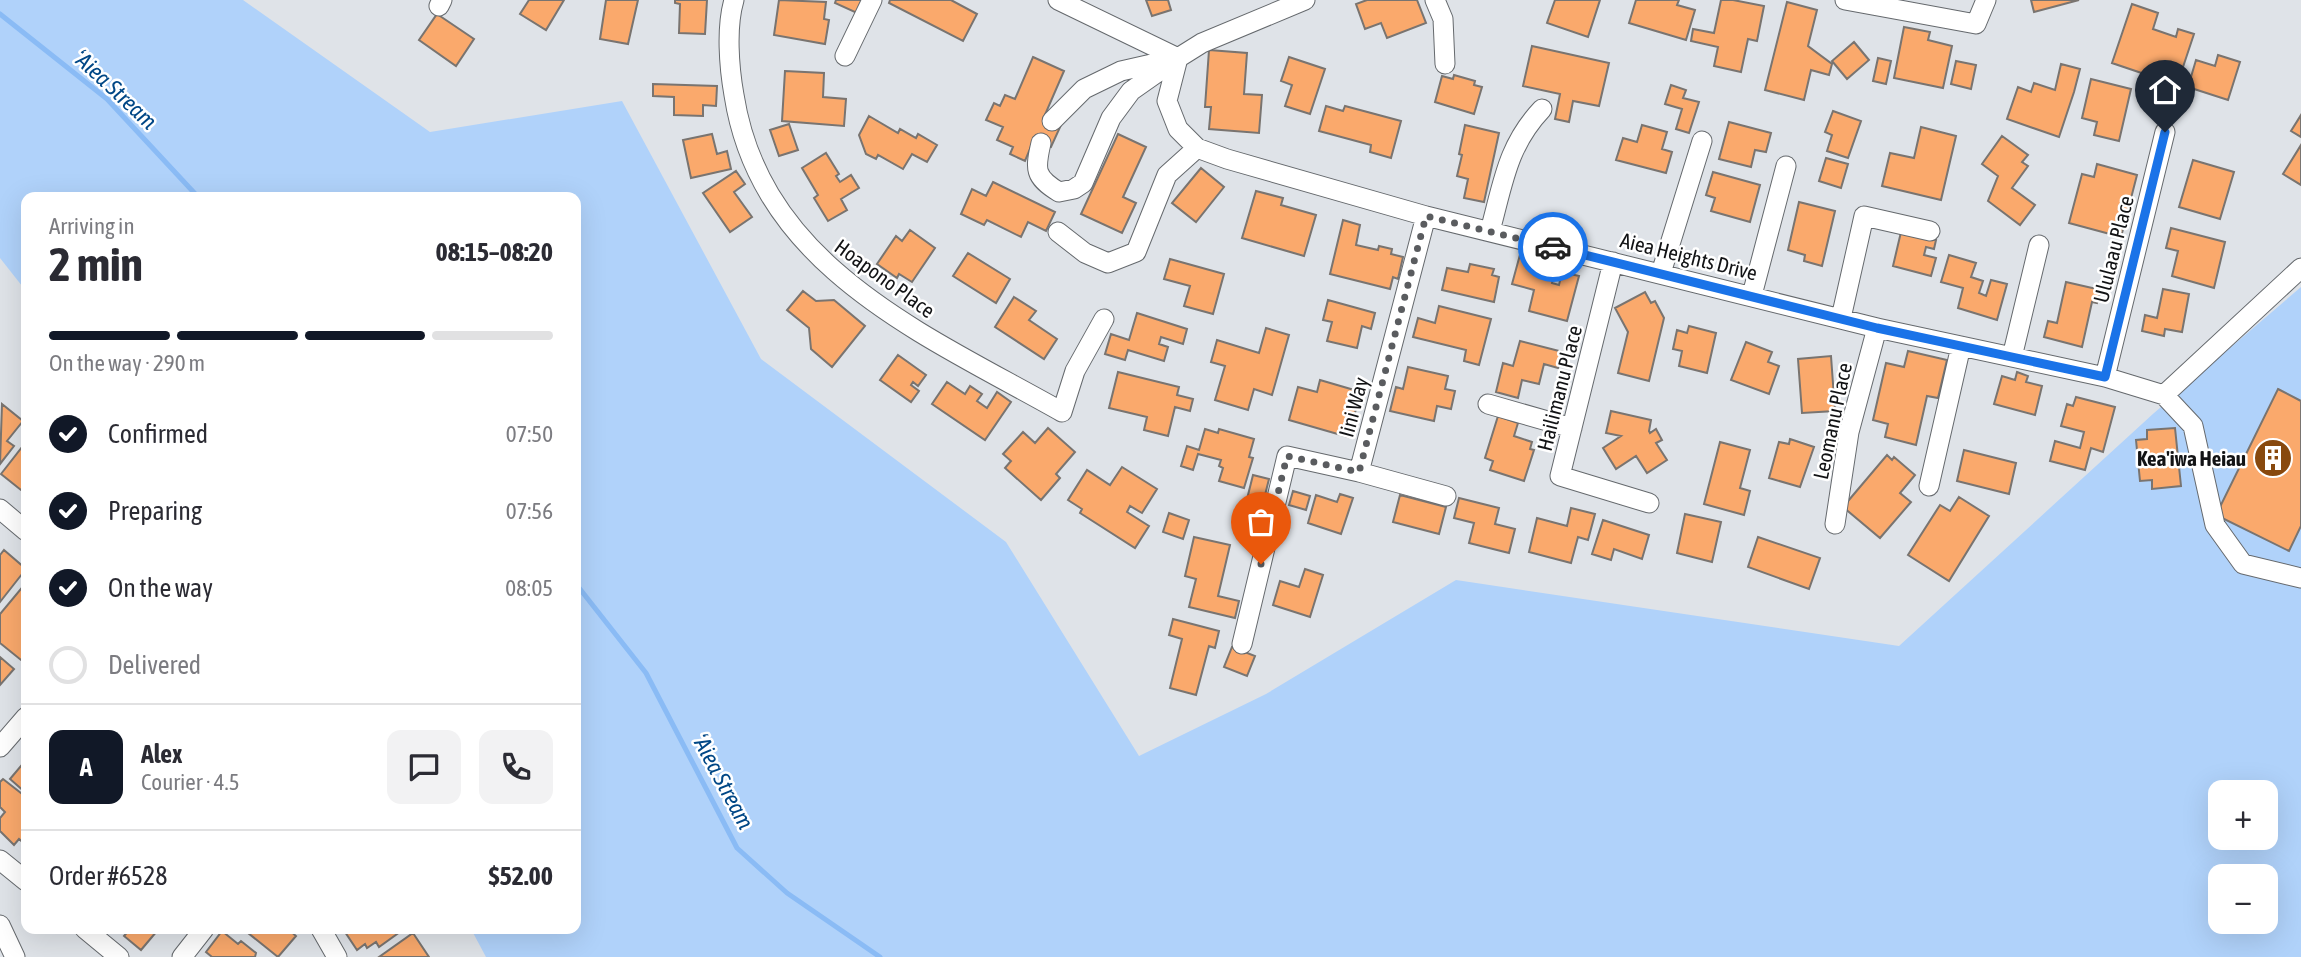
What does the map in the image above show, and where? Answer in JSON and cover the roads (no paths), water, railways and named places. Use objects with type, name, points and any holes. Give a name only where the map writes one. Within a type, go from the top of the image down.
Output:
[{"type":"street","name":"Hoapono Place","points":[[734,0],[730,70],[738,126],[757,174],[783,217],[815,254],[846,283],[922,334],[1062,412],[1075,371],[1104,319]]},
{"type":"street","points":[[845,56],[872,0]]},
{"type":"street","points":[[1058,0],[1178,58]]},
{"type":"street","points":[[1041,143],[1036,164],[1039,177],[1059,192],[1074,189],[1083,183],[1111,118],[1131,91],[1202,43],[1305,0]]},
{"type":"street","points":[[1435,0],[1443,19],[1445,64]]},
{"type":"street","points":[[1845,0],[1976,24],[1986,0]]},
{"type":"street","points":[[1052,121],[1084,89],[1121,71],[1178,58]]},
{"type":"street","points":[[1058,232],[1085,253],[1108,263],[1136,253],[1167,175],[1197,148],[1178,129],[1167,101],[1178,58]]},
{"type":"street","points":[[1490,231],[1508,160],[1525,127],[1542,109]]},
{"type":"street","name":"Ululaau Place","points":[[2105,377],[2165,132]]},
{"type":"street","points":[[1661,273],[1702,141]]},
{"type":"street","name":"Aiea Heights Drive","points":[[1197,148],[1426,216],[1877,328],[2105,377],[2164,395],[2193,426],[2215,525],[2243,564],[2301,578]]},
{"type":"street","points":[[1752,295],[1786,166]]},
{"type":"street","name":"Iini Way","points":[[1242,644],[1287,456],[1359,472],[1426,216]]},
{"type":"street","points":[[1840,318],[1864,216],[1930,231]]},
{"type":"street","points":[[2012,357],[2039,245]]},
{"type":"street","name":"Hailimanu Place","points":[[1613,262],[1560,476],[1649,503]]},
{"type":"street","points":[[2164,395],[2301,268]]},
{"type":"street","name":"Leomanu Place","points":[[1835,524],[1849,432],[1877,328]]},
{"type":"street","points":[[1929,486],[1961,346]]},
{"type":"street","points":[[1488,404],[1572,428]]},
{"type":"street","points":[[1359,472],[1446,496]]},
{"type":"street","points":[[0,509],[21,527]]},
{"type":"street","points":[[0,747],[21,723]]},
{"type":"street","points":[[0,860],[21,877]]},
{"type":"street","points":[[0,925],[15,957]]},
{"type":"street","points":[[91,934],[119,957]]},
{"type":"street","points":[[182,957],[200,934]]},
{"type":"street","points":[[324,934],[337,957]]},
{"type":"waterway","name":"ʻAiea Stream","points":[[0,14],[107,99],[193,192]]},
{"type":"waterway","name":"ʻAiea Stream","points":[[581,590],[646,673],[737,848],[787,893],[880,957]]},
{"type":"place","name":"Kea'iwa Heiau","points":[[2273,458]]}]
